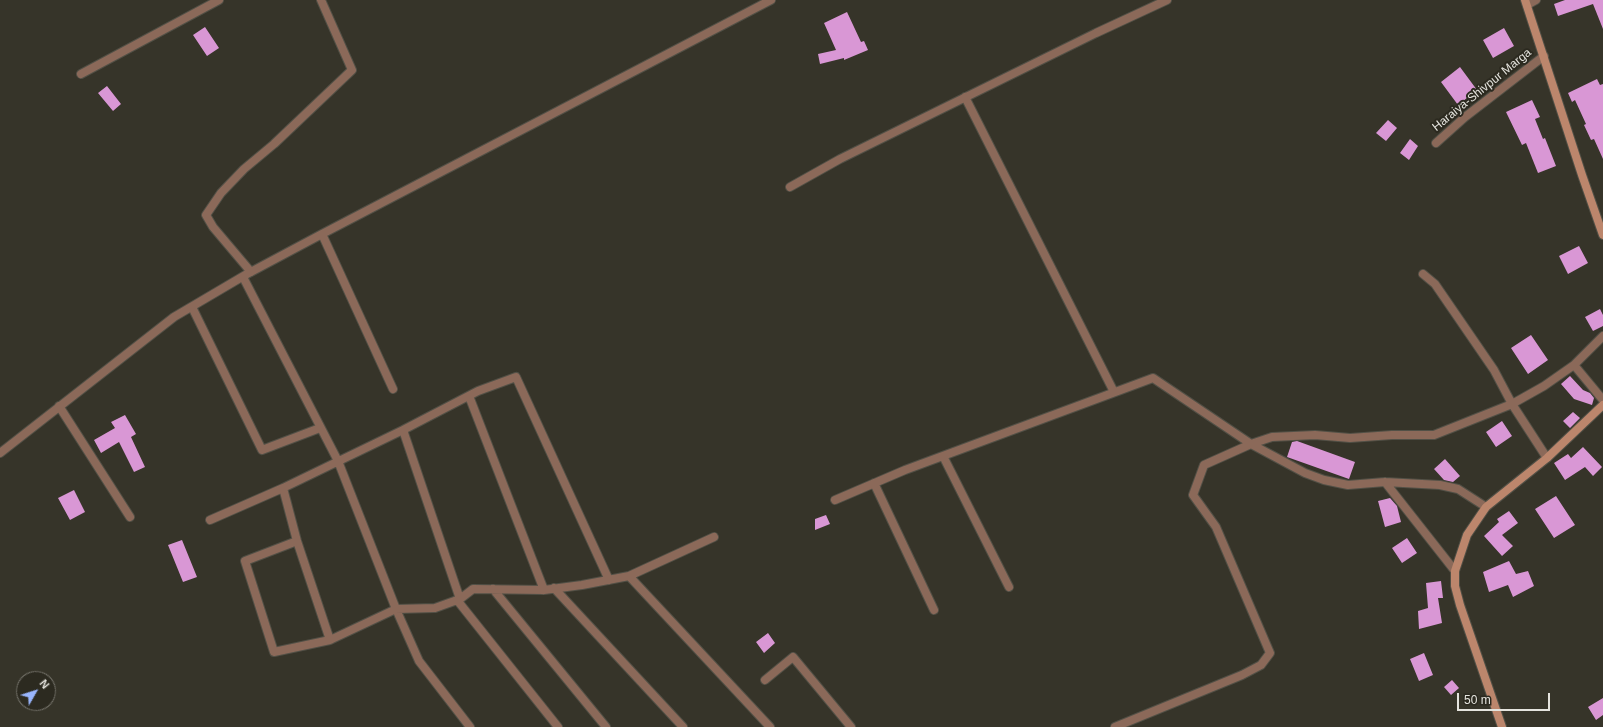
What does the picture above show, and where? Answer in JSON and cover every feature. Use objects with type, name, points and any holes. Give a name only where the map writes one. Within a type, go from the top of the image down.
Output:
[{"type":"street","points":[[81,74],[219,0]]},
{"type":"street","points":[[251,272],[213,227],[206,215],[221,193],[244,169],[274,144],[352,70],[321,0]]},
{"type":"street","points":[[0,453],[174,317],[251,272],[322,234],[771,0]]},
{"type":"street","points":[[790,187],[840,159],[1096,33],[1167,0]]},
{"type":"street","points":[[1536,0],[1526,2],[1603,235]]},
{"type":"street","name":"Haraiya-Shivpur Marga","points":[[1436,143],[1465,117],[1544,56]]},
{"type":"street","points":[[965,97],[1114,392]]},
{"type":"street","points":[[322,234],[393,389]]},
{"type":"street","points":[[1423,274],[1435,284],[1494,370],[1512,404],[1547,458]]},
{"type":"street","points":[[243,277],[338,461],[396,609],[419,661],[470,727]]},
{"type":"street","points":[[192,307],[262,450],[320,428]]},
{"type":"street","points":[[1115,727],[1242,675],[1261,665],[1270,653],[1216,527],[1193,495],[1204,465],[1250,444],[1272,437],[1315,435],[1350,438],[1392,435],[1434,435],[1512,404],[1544,386],[1574,365],[1603,336]]},
{"type":"street","points":[[1574,365],[1603,400]]},
{"type":"street","points":[[210,520],[283,488],[403,430],[469,396],[516,377],[609,580]]},
{"type":"street","points":[[835,500],[943,456],[1153,378],[1250,444],[1305,473],[1324,480],[1348,485],[1385,482],[1440,485],[1458,489],[1486,508]]},
{"type":"street","points":[[469,396],[544,590]]},
{"type":"street","points":[[1502,727],[1460,605],[1455,571],[1467,535],[1486,508],[1547,458],[1603,405]]},
{"type":"street","points":[[59,406],[130,517]]},
{"type":"street","points":[[403,430],[458,600],[558,727]]},
{"type":"street","points":[[943,456],[1009,587]]},
{"type":"street","points":[[1385,482],[1455,571]]},
{"type":"street","points":[[874,483],[934,610]]},
{"type":"street","points":[[283,488],[297,541],[330,640]]},
{"type":"street","points":[[297,541],[245,561],[274,652],[330,640],[396,609],[435,608],[458,600],[473,589],[544,590],[629,576],[714,537]]},
{"type":"street","points":[[629,576],[770,727]]},
{"type":"street","points":[[554,588],[683,727]]},
{"type":"street","points":[[493,589],[606,727]]},
{"type":"street","points":[[765,680],[793,657],[851,727]]},
{"type":"building","points":[[1565,0],[1603,0],[1603,29],[1593,4],[1558,16],[1554,4]]},
{"type":"building","points":[[847,12],[861,42],[864,41],[868,50],[844,60],[844,58],[820,64],[818,54],[836,50],[824,23]]},
{"type":"building","points":[[205,27],[219,48],[207,56],[193,35]]},
{"type":"building","points":[[1504,28],[1514,46],[1493,58],[1483,40]]},
{"type":"building","points":[[1460,67],[1477,90],[1458,105],[1441,82]]},
{"type":"building","points":[[1597,79],[1600,85],[1603,84],[1603,159],[1594,139],[1591,140],[1584,125],[1586,124],[1575,100],[1572,102],[1568,93]]},
{"type":"building","points":[[107,86],[121,104],[113,111],[98,93]]},
{"type":"building","points":[[1532,100],[1540,117],[1535,119],[1543,139],[1545,138],[1556,166],[1538,173],[1526,143],[1522,145],[1506,112]]},
{"type":"building","points":[[1388,120],[1397,128],[1386,141],[1376,133]]},
{"type":"building","points":[[1410,139],[1418,146],[1409,160],[1400,153]]},
{"type":"building","points":[[1579,246],[1588,263],[1568,274],[1559,256]]},
{"type":"building","points":[[1600,309],[1603,315],[1603,326],[1593,331],[1585,317]]},
{"type":"building","points":[[1531,335],[1548,360],[1528,374],[1511,348]]},
{"type":"building","points":[[1570,376],[1583,390],[1590,393],[1594,398],[1592,405],[1574,399],[1561,384]]},
{"type":"building","points":[[1573,412],[1580,418],[1570,428],[1563,421]]},
{"type":"building","points":[[125,415],[136,434],[131,437],[145,467],[134,472],[119,442],[101,453],[94,440],[115,428],[111,422]]},
{"type":"building","points":[[1502,421],[1512,436],[1496,447],[1486,432]]},
{"type":"building","points":[[1297,441],[1355,462],[1349,479],[1287,457],[1292,442]]},
{"type":"building","points":[[1583,447],[1602,467],[1593,476],[1585,467],[1565,480],[1554,463],[1568,454],[1571,458]]},
{"type":"building","points":[[1445,459],[1460,476],[1453,482],[1444,480],[1434,469]]},
{"type":"building","points":[[74,490],[85,512],[70,520],[58,498]]},
{"type":"building","points":[[1556,496],[1575,525],[1554,538],[1535,509]]},
{"type":"building","points":[[1390,498],[1397,506],[1401,522],[1385,527],[1378,501]]},
{"type":"building","points":[[1509,511],[1518,523],[1502,535],[1513,546],[1502,556],[1484,536],[1499,522],[1497,519]]},
{"type":"building","points":[[826,515],[830,524],[815,530],[815,519]]},
{"type":"building","points":[[1407,538],[1417,553],[1402,563],[1392,548]]},
{"type":"building","points":[[182,540],[197,577],[183,582],[168,545]]},
{"type":"building","points":[[1509,561],[1516,574],[1528,571],[1534,586],[1513,597],[1508,585],[1489,592],[1483,572]]},
{"type":"building","points":[[1441,581],[1443,598],[1438,598],[1442,623],[1419,629],[1418,611],[1428,608],[1426,583]]},
{"type":"building","points":[[768,633],[775,643],[764,653],[756,642]]},
{"type":"building","points":[[1424,653],[1433,675],[1419,681],[1410,659]]},
{"type":"building","points":[[1452,680],[1459,688],[1451,695],[1444,687]]},
{"type":"building","points":[[1603,698],[1603,715],[1596,720],[1588,707]]}]
